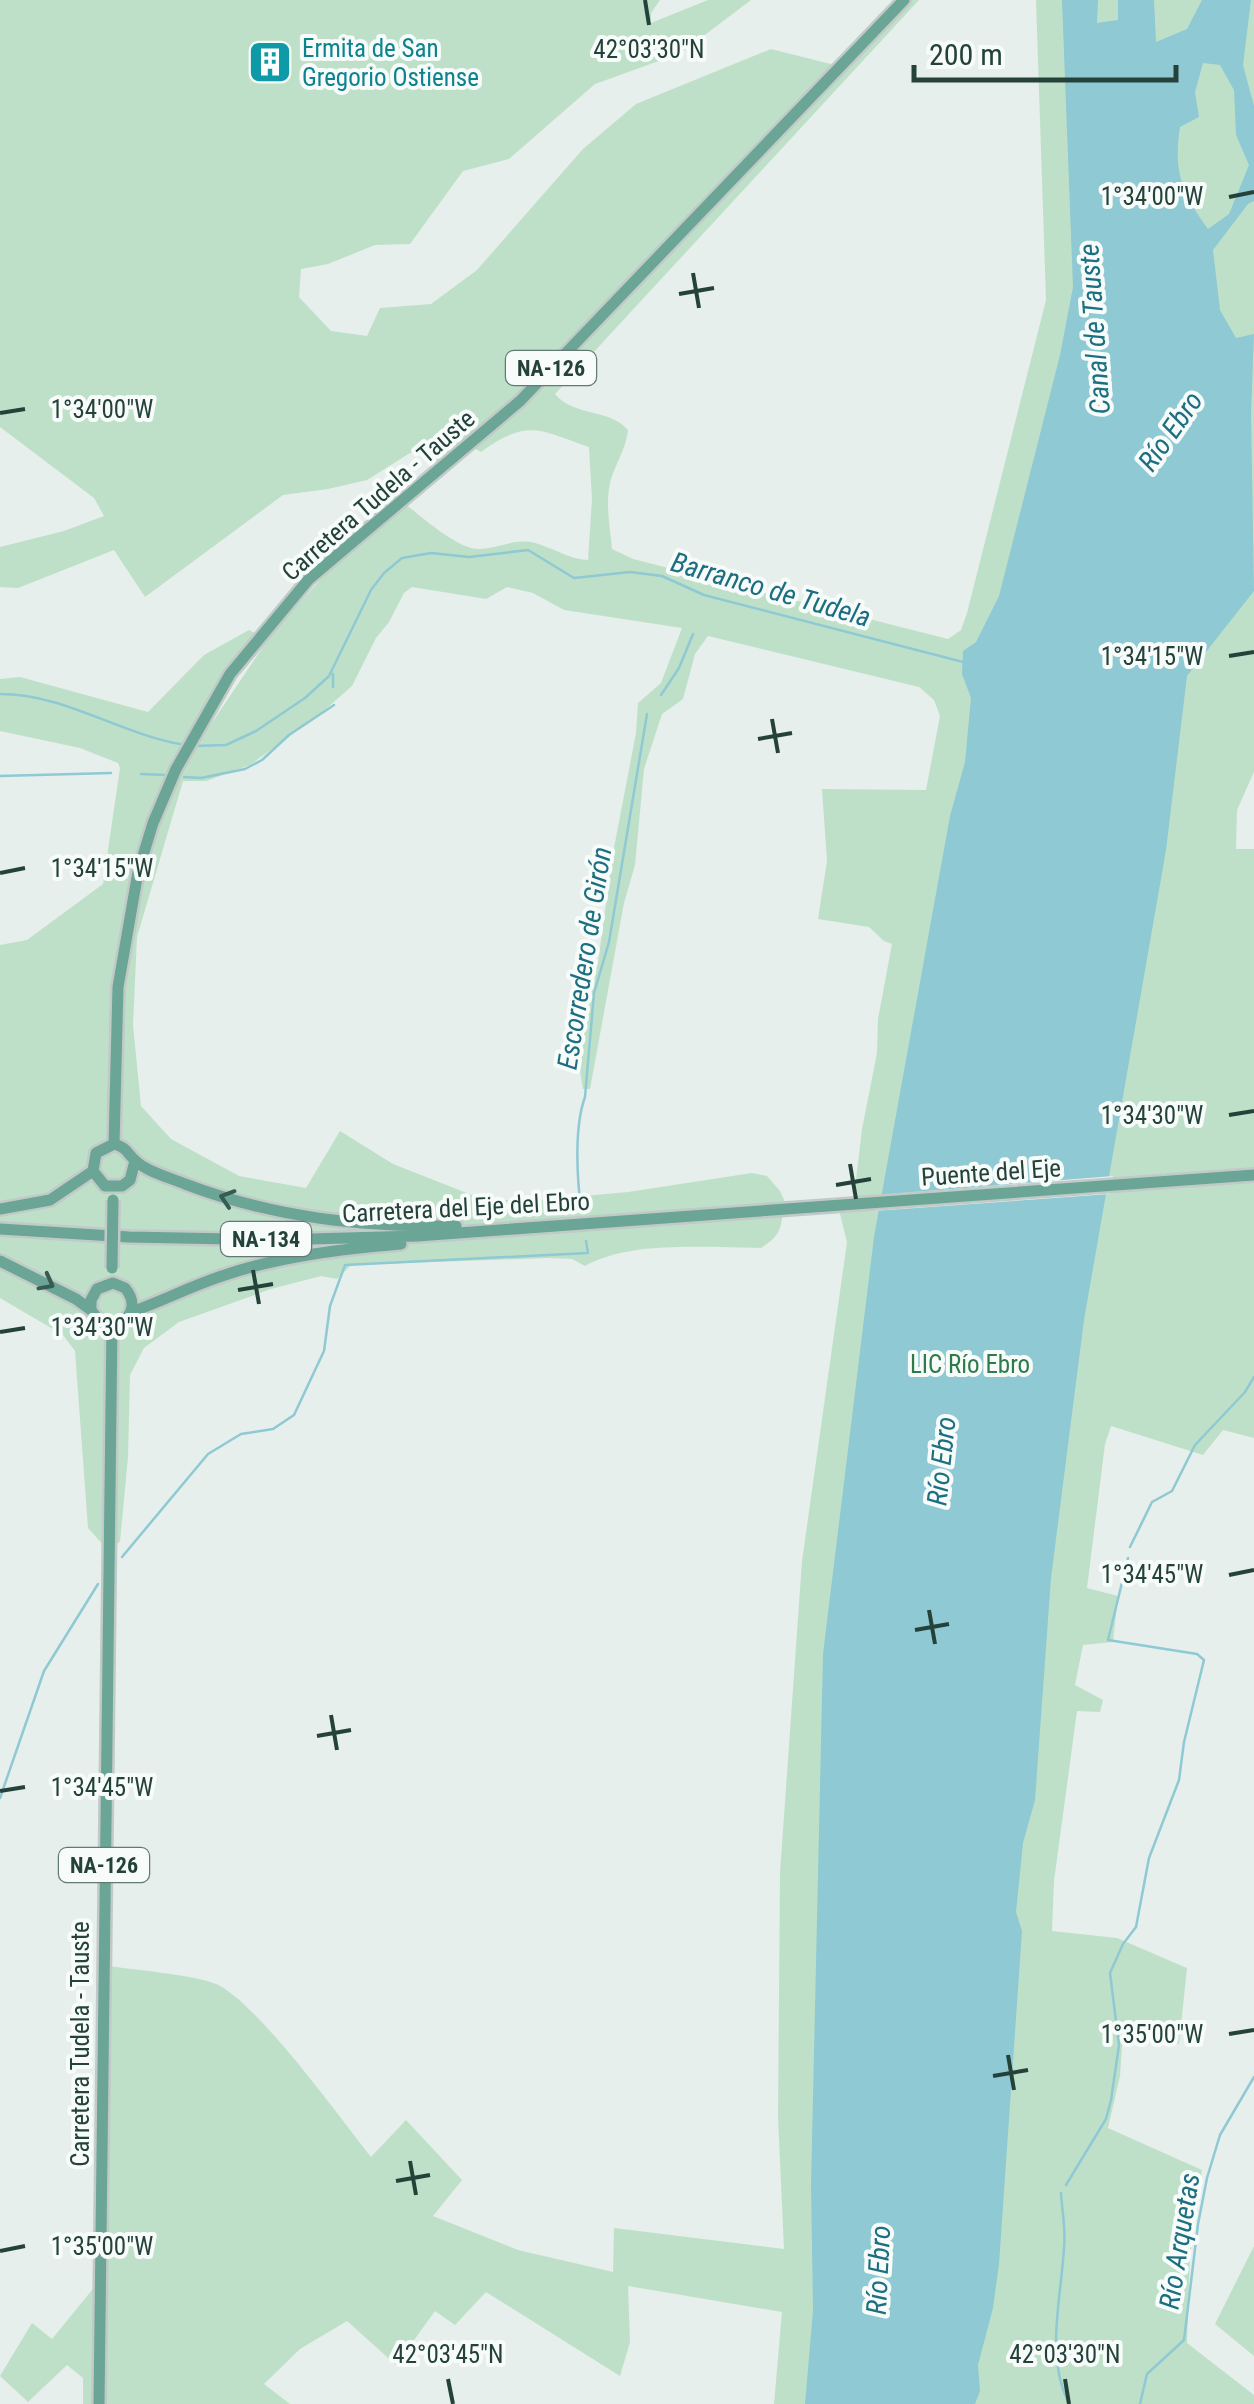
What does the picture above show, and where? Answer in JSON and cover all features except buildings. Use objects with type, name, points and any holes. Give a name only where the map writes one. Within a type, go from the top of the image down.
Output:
[{"type":"main road","name":"Carretera Tudela - Tauste","points":[[114,1144],[118,986],[127,926],[153,823],[196,729],[230,674],[309,578],[520,401],[904,0]]},
{"type":"main road","points":[[114,1194],[93,1171],[96,1154],[114,1144],[124,1147],[135,1162],[221,1197],[318,1221],[364,1226],[532,1227]]},
{"type":"main road","points":[[113,1283],[114,1194],[130,1180],[135,1162]]},
{"type":"main road","points":[[0,1209],[50,1200],[93,1171]]},
{"type":"main road","name":"Puente del Eje","points":[[754,1211],[1254,1175]]},
{"type":"main road","name":"Carretera del Eje del Ebro","points":[[0,1229],[276,1240],[417,1236],[754,1211]]},
{"type":"main road","points":[[0,1261],[38,1278],[112,1326],[132,1312],[229,1273],[295,1257],[366,1247],[534,1234],[609,1221]]},
{"type":"main road","points":[[91,1310],[91,1300],[98,1289],[113,1283],[130,1294],[132,1312]]},
{"type":"main road","name":"Carretera Tudela - Tauste","points":[[100,2404],[112,1326]]},
{"type":"green space","points":[[0,0],[660,0],[651,13],[651,23],[708,0],[751,0],[681,53],[595,84],[509,159],[463,171],[410,244],[375,245],[328,264],[301,269],[299,297],[331,331],[367,336],[380,308],[431,304],[477,270],[583,149],[636,104],[771,49],[843,67],[901,0],[919,0],[555,394],[572,406],[611,418],[628,430],[608,494],[612,549],[633,559],[948,639],[961,630],[967,613],[1046,300],[1036,0],[1254,0],[1254,772],[1237,810],[1236,849],[1254,849],[1254,1438],[1223,1430],[1203,1455],[1111,1426],[1105,1444],[1087,1588],[1118,1596],[1113,1642],[1083,1645],[1075,1685],[1103,1700],[1100,1712],[1077,1711],[1054,1881],[1052,1931],[1117,1938],[1187,1968],[1179,2044],[1123,2032],[1120,2076],[1108,2128],[1202,2170],[1190,2256],[1187,2343],[1254,2395],[1254,2404],[774,2404],[782,2312],[628,2286],[630,2342],[620,2376],[486,2292],[455,2325],[435,2311],[396,2365],[347,2321],[300,2349],[264,2384],[290,2404],[83,2404],[83,2378],[67,2365],[28,2402],[0,2376],[32,2323],[52,2339],[101,2279],[102,1965],[205,1981],[233,1995],[275,2036],[371,2157],[406,2120],[462,2180],[433,2216],[518,2250],[613,2272],[614,2228],[784,2249],[778,2117],[780,1873],[802,1561],[847,1242],[839,1210],[853,1205],[892,944],[869,927],[818,919],[827,861],[822,789],[926,790],[940,716],[934,700],[919,687],[708,636],[695,654],[683,699],[662,714],[644,769],[635,865],[624,903],[590,1089],[583,1089],[578,1059],[598,962],[638,703],[661,683],[682,628],[564,610],[533,593],[507,587],[486,599],[412,587],[404,593],[376,638],[352,686],[320,714],[250,765],[206,781],[183,781],[137,937],[133,1025],[141,1106],[171,1139],[239,1176],[306,1188],[340,1131],[393,1164],[482,1199],[528,1201],[628,1192],[752,1173],[767,1176],[780,1191],[789,1211],[782,1211],[778,1232],[761,1248],[647,1249],[585,1266],[572,1259],[548,1258],[351,1265],[337,1279],[321,1276],[271,1289],[179,1322],[144,1348],[130,1375],[120,1542],[106,1548],[88,1528],[75,1351],[63,1335],[0,1298],[0,945],[27,940],[103,884],[120,768],[118,763],[80,748],[0,731],[0,679],[20,677],[148,712],[204,655],[249,630],[263,637],[226,690],[211,724],[273,632],[359,537],[400,500],[450,538],[471,548],[528,542],[588,560],[592,499],[589,447],[545,432],[523,431],[481,452],[470,446],[445,470],[428,456],[410,453],[367,480],[283,495],[145,597],[114,550],[18,588],[0,587],[0,547],[104,516],[94,498],[0,427]]},
{"type":"green space","points":[[1254,2246],[1254,2356],[1215,2324]]},
{"type":"water","name":"LIC Río Ebro","points":[[1062,0],[1098,0],[1097,23],[1118,20],[1118,0],[1154,0],[1156,42],[1187,29],[1202,0],[1251,0],[1243,65],[1254,106],[1254,201],[1213,250],[1220,310],[1236,338],[1254,334],[1254,591],[1187,676],[1166,850],[1084,1320],[1051,1578],[1035,1800],[1023,1843],[1016,1912],[1022,1931],[999,2264],[993,2308],[978,2365],[980,2391],[975,2404],[805,2404],[813,2310],[811,2185],[823,1654],[874,1237],[950,816],[965,762],[971,698],[962,674],[963,651],[976,642],[999,596],[1060,355],[1073,287]],"holes":[[[1203,63],[1220,65],[1234,90],[1236,135],[1249,165],[1229,214],[1208,229],[1182,181],[1178,143],[1180,127],[1199,117],[1195,92]]]},
{"type":"pier","points":[[1113,1176],[1110,1194],[874,1211],[877,1195]]},
{"type":"waterway","name":"Barranco de Tudela","points":[[193,746],[226,745],[256,731],[305,698],[329,676],[371,590],[384,573],[402,558],[431,553],[469,557],[528,550],[574,578],[630,572],[662,576],[704,595],[963,662]]},
{"type":"waterway","name":"Escorredero de Girón","points":[[661,695],[679,668],[693,634]]},
{"type":"waterway","points":[[333,674],[333,687]]},
{"type":"waterway","name":"Barranco de Tudela","points":[[0,694],[48,701],[185,745]]},
{"type":"waterway","points":[[184,777],[201,778],[245,769],[334,705]]},
{"type":"waterway","name":"Escorredero de Girón","points":[[581,1209],[578,1137],[594,993],[609,942],[647,714]]},
{"type":"waterway","points":[[0,776],[111,773]]},
{"type":"waterway","points":[[141,774],[166,775]]},
{"type":"waterway","name":"Escorredero de Girón","points":[[122,1557],[208,1454],[241,1434],[273,1429],[294,1415],[324,1351],[330,1306],[345,1265],[588,1253],[586,1241]]},
{"type":"waterway","points":[[1130,1547],[1152,1502],[1172,1491],[1195,1445],[1245,1392],[1254,1377]]},
{"type":"waterway","points":[[1066,2185],[1106,2119],[1111,2100],[1119,2045],[1110,1973],[1136,1927],[1149,1858],[1179,1780],[1204,1660],[1197,1654],[1108,1640],[1128,1558]]},
{"type":"waterway","name":"Escorredero de Girón","points":[[0,1798],[44,1671],[98,1584]]},
{"type":"waterway","name":"Río Arquetas","points":[[1140,2404],[1147,2374],[1184,2340],[1207,2178],[1220,2135],[1254,2077]]},
{"type":"waterway","points":[[1061,2193],[1064,2241],[1056,2347],[1069,2404]]},
{"type":"place","name":"Ermita de San Gregorio Ostiense","points":[[270,62]]},
{"type":"water label","name":"Canal de Tauste","points":[[1094,329]]},
{"type":"water label","name":"Río Ebro","points":[[1170,431]]},
{"type":"water label","name":"Río Ebro","points":[[941,1461]]},
{"type":"water label","name":"Río Ebro","points":[[878,2270]]}]
